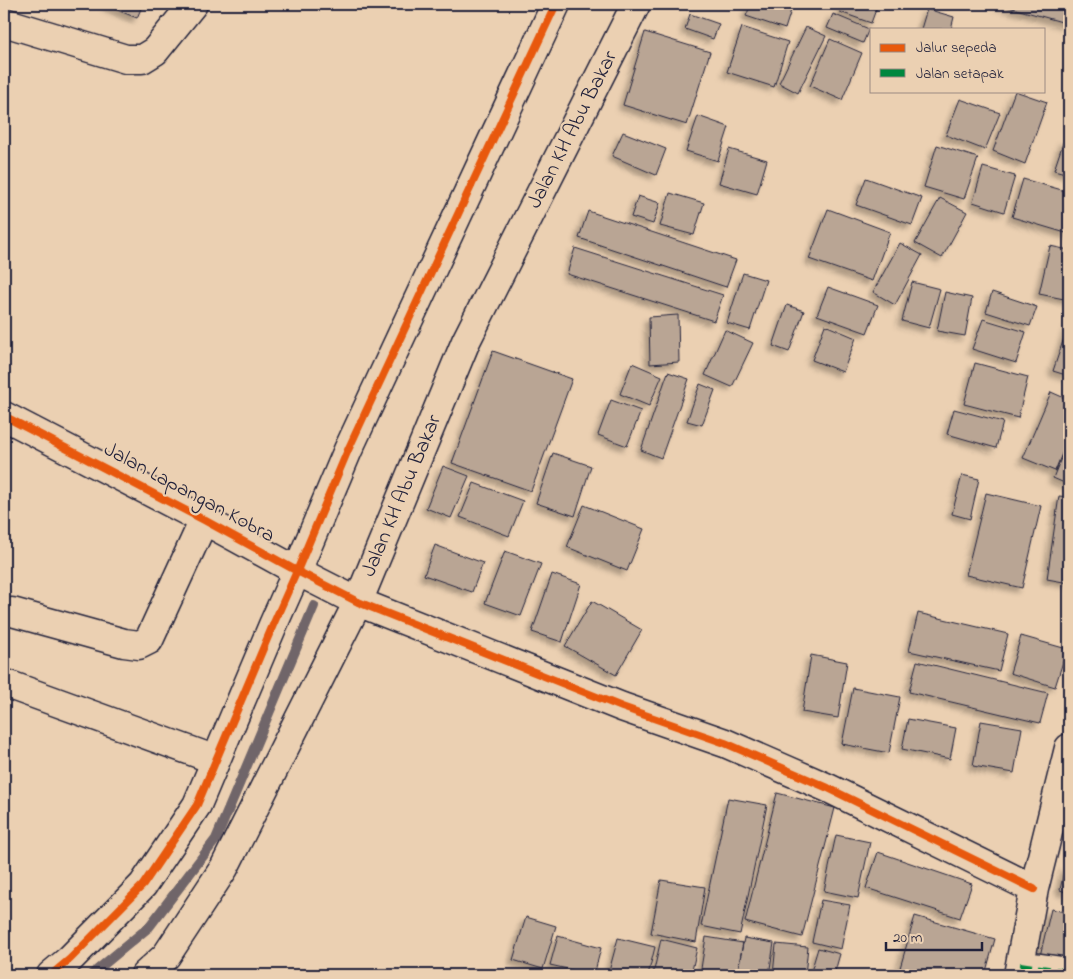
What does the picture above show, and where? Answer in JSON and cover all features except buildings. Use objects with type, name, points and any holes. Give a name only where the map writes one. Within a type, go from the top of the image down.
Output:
[{"type":"street","points":[[4,22],[126,59],[142,59],[155,51],[194,4]]},
{"type":"street","points":[[51,975],[70,959],[143,885],[197,805],[348,450],[556,4]]},
{"type":"street","name":"Jalan KH Abu Bakar","points":[[145,975],[166,956],[224,868],[358,602],[466,341],[636,4]]},
{"type":"street","name":"Jalan Lapangan Kobra","points":[[4,416],[358,602],[622,707],[726,743],[828,788],[1034,889]]},
{"type":"street","points":[[12,612],[124,643],[139,645],[149,640],[204,520]]},
{"type":"street","points":[[4,683],[216,760]]},
{"type":"street","points":[[1069,748],[1034,889],[1019,970],[1069,972]]},
{"type":"waterway","points":[[91,975],[149,927],[216,839],[314,606]]},
{"type":"marked path","points":[[1020,965],[1069,972]]},
{"type":"cycle path","points":[[51,975],[70,959],[143,885],[197,805],[348,450],[556,4]]},
{"type":"cycle path","points":[[4,416],[358,602],[622,707],[725,743],[828,788],[1034,889]]}]
